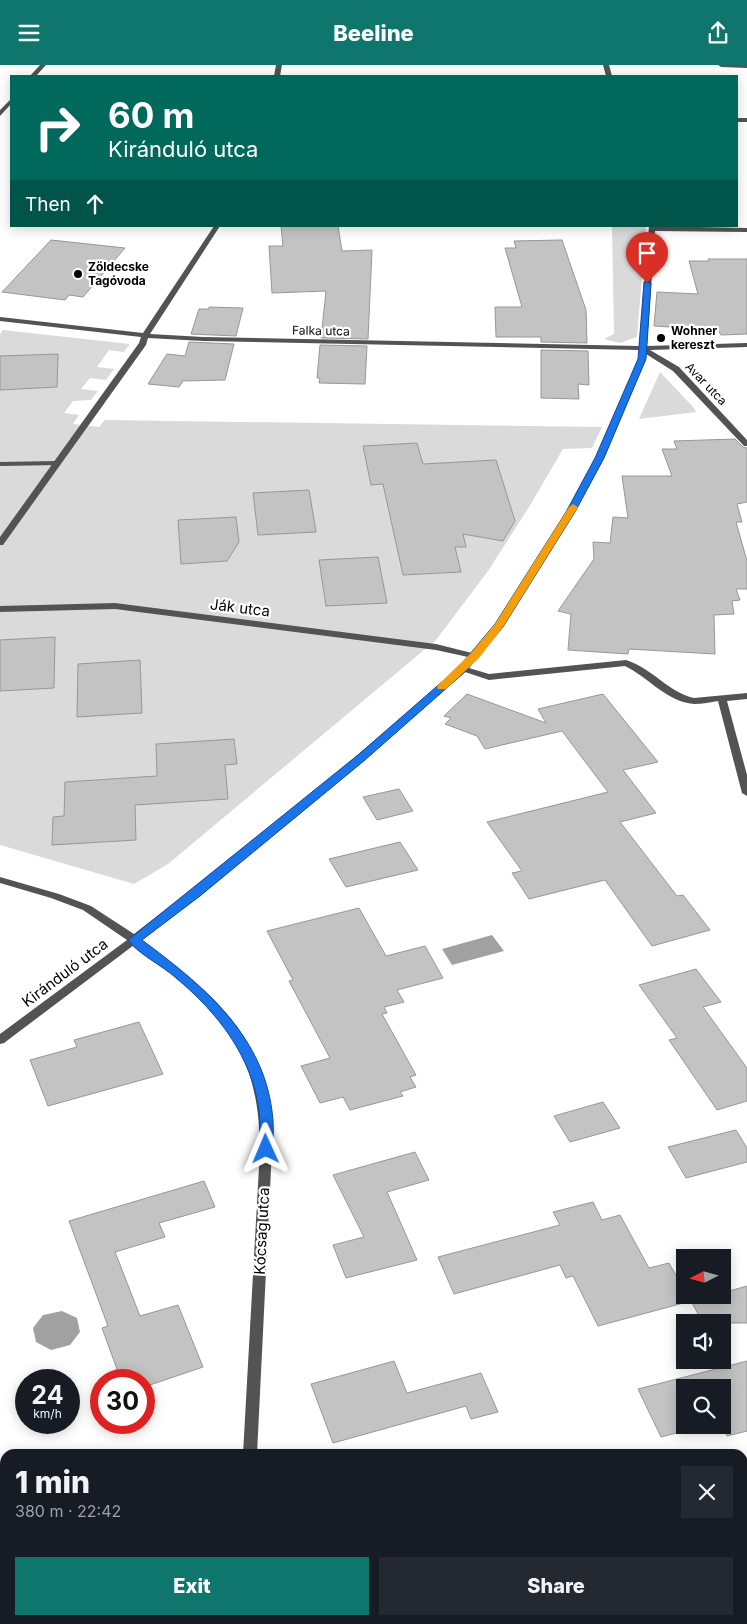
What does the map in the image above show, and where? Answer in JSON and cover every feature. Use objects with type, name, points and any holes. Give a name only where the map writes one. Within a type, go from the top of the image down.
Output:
[{"type":"street","points":[[34,75],[43,65]]},
{"type":"street","points":[[721,65],[747,66]]},
{"type":"street","points":[[0,114],[10,102]]},
{"type":"street","points":[[0,543],[134,355],[216,227]]},
{"type":"street","points":[[652,228],[747,230]]},
{"type":"street","name":"Kiránduló utca","points":[[0,1041],[196,893],[361,757],[475,656],[499,625],[570,512],[600,458],[642,359],[652,228]]},
{"type":"street","name":"Falka utca","points":[[0,319],[145,336],[297,342],[642,348],[747,345]]},
{"type":"street","name":"Avar utca","points":[[642,348],[676,369],[747,444]]},
{"type":"street","points":[[0,464],[56,463]]},
{"type":"street","name":"Ják utca","points":[[0,609],[80,606],[123,607],[430,646],[475,656]]},
{"type":"street","points":[[462,669],[490,677],[626,663],[685,700],[694,701],[747,696]]},
{"type":"street","points":[[722,698],[747,793]]},
{"type":"street","name":"Kócsag utca","points":[[0,881],[86,908],[108,920],[180,974],[206,998],[244,1046],[259,1083],[264,1102],[266,1149],[250,1449]]},
{"type":"shaded area","points":[[612,227],[645,227],[637,337],[620,343],[604,339],[614,334]]},
{"type":"shaded area","points":[[3,330],[130,344],[124,352],[109,350],[97,367],[114,369],[106,380],[90,378],[81,389],[98,391],[91,400],[73,401],[64,413],[79,415],[73,424],[99,427],[105,420],[602,427],[592,448],[563,449],[488,571],[436,640],[168,864],[134,884],[0,845],[0,334]]},
{"type":"shaded area","points":[[660,372],[694,408],[696,412],[639,419]]},
{"type":"shaded area","points":[[492,935],[504,951],[452,965],[442,949]]},
{"type":"shaded area","points":[[62,1311],[77,1318],[80,1332],[70,1345],[51,1350],[36,1342],[33,1328],[43,1315]]},
{"type":"building","points":[[281,227],[338,227],[342,251],[372,250],[368,339],[321,338],[326,291],[272,293],[269,246],[283,246]]},
{"type":"building","points":[[51,240],[125,248],[83,297],[69,295],[65,300],[2,292]]},
{"type":"building","points":[[562,240],[586,310],[587,343],[541,342],[541,337],[496,337],[495,307],[522,307],[505,248],[516,248],[514,241]]},
{"type":"building","points":[[708,259],[747,259],[747,334],[721,335],[718,330],[654,326],[657,292],[698,294],[689,261],[709,261]]},
{"type":"building","points":[[209,307],[243,308],[236,336],[191,334],[199,309],[209,309]]},
{"type":"building","points":[[189,342],[234,344],[225,380],[183,381],[179,387],[148,384],[167,354],[185,356]]},
{"type":"building","points":[[320,345],[367,346],[365,384],[319,383],[320,378],[317,378]]},
{"type":"building","points":[[541,350],[588,351],[589,385],[578,384],[579,399],[541,398]]},
{"type":"building","points":[[58,354],[57,387],[0,390],[0,356]]},
{"type":"building","points":[[735,439],[743,447],[747,448],[747,502],[737,504],[742,522],[736,522],[747,561],[747,589],[736,589],[740,600],[732,601],[734,614],[714,615],[715,654],[629,649],[628,654],[568,650],[571,614],[558,611],[594,559],[593,542],[610,543],[613,517],[628,518],[622,476],[672,476],[662,449],[677,449],[674,441]]},
{"type":"building","points":[[417,443],[423,464],[496,460],[515,521],[503,541],[463,534],[466,547],[455,547],[461,572],[403,575],[383,484],[371,485],[363,446]]},
{"type":"building","points":[[309,490],[316,532],[258,535],[253,493]]},
{"type":"building","points":[[236,517],[239,542],[227,561],[181,564],[178,520]]},
{"type":"building","points":[[378,557],[387,603],[326,606],[319,560]]},
{"type":"building","points":[[55,637],[54,688],[0,691],[0,640]]},
{"type":"building","points":[[140,660],[142,713],[77,717],[78,664]]},
{"type":"building","points":[[467,694],[546,723],[538,709],[603,694],[658,762],[623,770],[656,813],[620,822],[677,896],[683,895],[710,930],[652,946],[605,880],[529,899],[512,873],[522,871],[487,822],[608,792],[562,731],[485,749],[477,736],[445,724],[451,718],[444,716]]},
{"type":"building","points":[[234,739],[237,764],[225,765],[228,799],[135,805],[136,840],[52,845],[53,817],[64,816],[65,782],[157,776],[156,744]]},
{"type":"building","points":[[399,789],[413,811],[377,820],[363,797]]},
{"type":"building","points":[[400,842],[418,870],[346,887],[329,859]]},
{"type":"building","points":[[359,908],[386,956],[425,946],[443,978],[397,990],[404,1002],[384,1007],[387,1013],[382,1014],[416,1075],[410,1077],[416,1087],[400,1092],[403,1096],[350,1110],[343,1097],[320,1103],[301,1066],[330,1058],[289,981],[293,980],[267,931]]},
{"type":"building","points":[[696,969],[721,1002],[703,1007],[747,1068],[747,1101],[717,1110],[669,1040],[677,1038],[639,985]]},
{"type":"building","points":[[139,1022],[163,1074],[48,1106],[30,1060],[77,1047],[74,1040]]},
{"type":"building","points":[[603,1102],[620,1128],[570,1142],[554,1116]]},
{"type":"building","points":[[736,1130],[747,1148],[747,1162],[686,1178],[668,1147]]},
{"type":"building","points":[[415,1152],[429,1180],[387,1192],[417,1260],[346,1278],[333,1245],[364,1237],[333,1175]]},
{"type":"building","points":[[204,1181],[215,1207],[159,1223],[165,1237],[115,1252],[140,1316],[178,1305],[203,1367],[155,1383],[155,1369],[117,1369],[102,1328],[108,1326],[69,1221]]},
{"type":"building","points":[[593,1202],[602,1220],[620,1215],[649,1268],[669,1263],[676,1275],[676,1304],[680,1304],[598,1326],[573,1276],[566,1278],[560,1265],[454,1294],[438,1257],[560,1225],[553,1212]]},
{"type":"building","points":[[747,1286],[747,1323],[731,1323],[731,1314],[698,1314],[693,1304],[731,1304],[731,1290]]},
{"type":"building","points":[[394,1361],[407,1393],[481,1373],[498,1412],[471,1419],[466,1406],[333,1443],[311,1384]]},
{"type":"building","points":[[747,1361],[747,1431],[727,1436],[726,1434],[731,1434],[731,1379],[677,1379],[716,1369],[731,1369],[731,1365]]},
{"type":"building","points":[[676,1379],[676,1433],[661,1437],[638,1389]]},
{"type":"slow traffic","points":[[442,687],[475,656],[499,625],[573,507]]},
{"type":"place","name":"Zöldecske Tagóvoda","points":[[78,274]]},
{"type":"place","name":"Wohner kereszt","points":[[661,338]]},
{"type":"route","points":[[266,1149],[266,1111],[259,1083],[244,1046],[206,998],[180,974],[134,940],[196,893],[361,757],[475,656],[499,625],[570,512],[600,458],[642,359],[647,283]]}]
